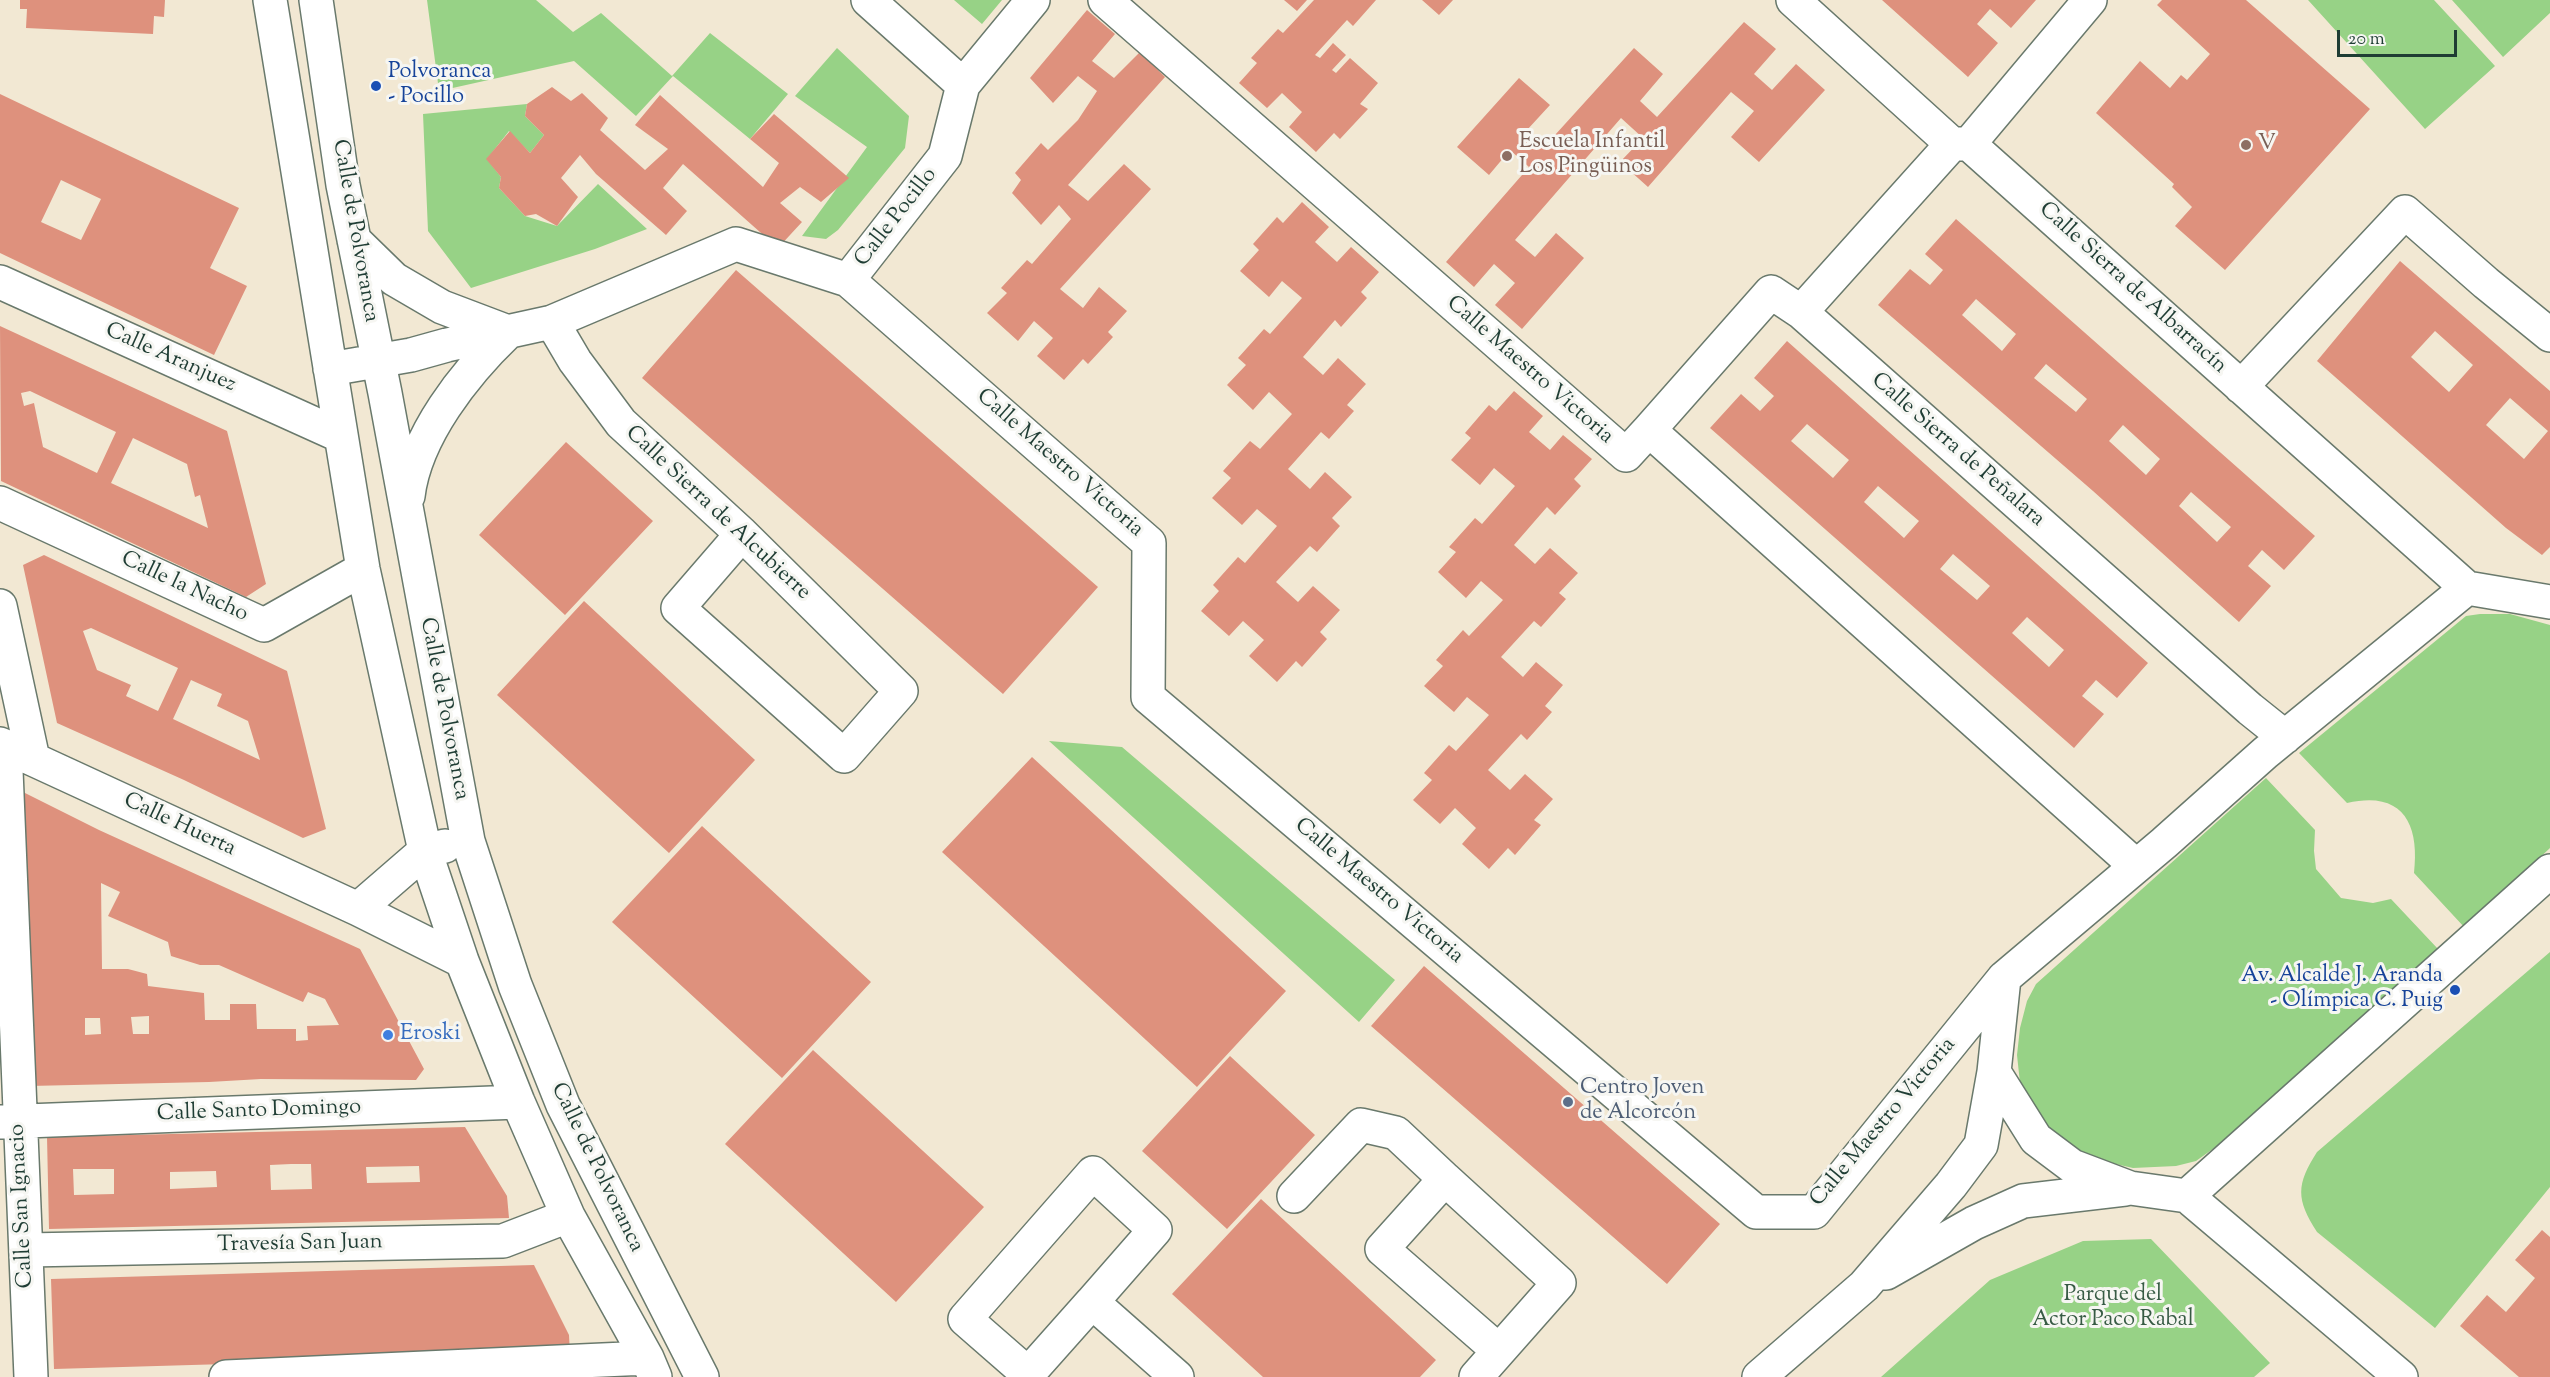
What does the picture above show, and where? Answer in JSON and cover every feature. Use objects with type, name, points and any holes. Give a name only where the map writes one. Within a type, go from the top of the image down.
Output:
[{"type":"street","name":"Calle de Polvoranca","points":[[270,0],[363,569],[425,851],[462,961],[518,1102],[568,1216],[651,1368]]},
{"type":"street","name":"Calle de Polvoranca","points":[[316,0],[343,185],[468,841],[515,985],[563,1105],[702,1377]]},
{"type":"street","points":[[868,0],[963,85]]},
{"type":"street","name":"Calle Pocillo","points":[[330,369],[378,361],[552,322],[736,244],[848,280],[945,156],[963,85],[1033,0]]},
{"type":"street","name":"Calle Maestro Victoria","points":[[1105,0],[1626,455],[1649,430],[2136,866]]},
{"type":"street","name":"Calle Sierra de Albarracín","points":[[1793,0],[2241,387],[2467,588]]},
{"type":"street","points":[[1801,312],[1961,144],[2090,0]]},
{"type":"street","points":[[2241,387],[2405,212],[2486,284],[2550,335]]},
{"type":"street","points":[[354,240],[393,279],[442,307],[508,332],[481,358],[440,415],[422,448],[410,478],[406,510]]},
{"type":"street","name":"Calle Maestro Victoria","points":[[848,280],[1149,543],[1148,698],[1756,1212],[1815,1212],[2004,978]]},
{"type":"street","name":"Calle Aranjuez","points":[[0,282],[341,436]]},
{"type":"street","name":"Calle Sierra de Peñalara","points":[[1649,430],[1771,292],[1801,312],[2250,709],[2285,737]]},
{"type":"street","name":"Calle Sierra de Alcubierre","points":[[552,322],[575,361],[621,423],[742,534],[901,691],[844,756],[678,608],[742,534]]},
{"type":"street","name":"Calle la Nacho","points":[[0,503],[264,625],[363,569]]},
{"type":"street","points":[[1759,1377],[1864,1286],[1951,1185],[1981,1144],[1994,1072],[2004,978],[2285,737],[2467,588],[2550,602]]},
{"type":"street","name":"Calle San Ignacio","points":[[0,606],[13,750],[9,1121],[27,1250],[31,1377]]},
{"type":"street","name":"Calle Huerta","points":[[13,750],[358,909],[462,961]]},
{"type":"street","points":[[358,909],[425,851],[468,841]]},
{"type":"street","points":[[2187,1196],[2550,871]]},
{"type":"street","points":[[1994,1072],[2036,1138],[2072,1166],[2130,1188],[2187,1196],[2401,1377]]},
{"type":"street","name":"Calle Santo Domingo","points":[[9,1121],[518,1102]]},
{"type":"street","points":[[1294,1196],[1361,1125],[1396,1133],[1559,1283],[1476,1377]]},
{"type":"street","points":[[1093,1173],[1155,1230],[1092,1302],[1041,1372],[1028,1374],[965,1319],[1093,1173]]},
{"type":"street","points":[[1445,1179],[1383,1249],[1499,1351]]},
{"type":"street","points":[[1864,1286],[1974,1223],[2023,1200],[2130,1188]]},
{"type":"street","name":"Travesía San Juan","points":[[27,1250],[503,1241],[568,1216]]},
{"type":"street","points":[[1092,1302],[1177,1377]]},
{"type":"street","points":[[226,1377],[651,1368]]},
{"type":"green space","points":[[427,0],[536,0],[573,32],[601,13],[672,76],[710,33],[788,94],[750,139],[673,76],[636,116],[574,61],[439,91]]},
{"type":"green space","points":[[954,0],[1002,0],[982,24]]},
{"type":"green space","points":[[2308,0],[2434,0],[2495,66],[2425,129]]},
{"type":"green space","points":[[2452,0],[2550,0],[2550,13],[2503,57]]},
{"type":"green space","points":[[837,48],[909,116],[905,148],[838,230],[826,239],[802,236],[867,147],[795,96]]},
{"type":"green space","points":[[527,104],[525,116],[544,135],[530,153],[509,131],[487,159],[501,177],[499,188],[525,216],[557,226],[598,184],[647,229],[595,249],[471,288],[428,231],[423,114]]},
{"type":"green space","points":[[2510,614],[2550,625],[2550,848],[2465,928],[2414,873],[2414,839],[2410,825],[2403,814],[2394,806],[2382,801],[2366,800],[2347,803],[2299,753],[2466,616]]},
{"type":"green space","points":[[1049,741],[1122,747],[1395,980],[1359,1022]]},
{"type":"green space","points":[[2266,778],[2315,830],[2316,869],[2341,898],[2373,903],[2391,899],[2438,949],[2217,1146],[2196,1161],[2176,1166],[2133,1168],[2085,1157],[2047,1131],[2020,1083],[2017,1055],[2020,1028],[2027,1001],[2036,984]]},
{"type":"green space","points":[[2550,952],[2550,1187],[2435,1328],[2317,1232],[2302,1201],[2302,1183],[2317,1152]]},
{"type":"green space","name":"Parque del Actor Paco Rabal","points":[[2151,1239],[2270,1363],[2254,1377],[1881,1377],[1990,1280],[2083,1241]]},
{"type":"building","points":[[20,0],[165,0],[164,17],[154,16],[153,34],[26,28],[27,9],[20,9]]},
{"type":"building","points":[[1284,0],[1307,0],[1297,11]]},
{"type":"building","points":[[1314,0],[1376,0],[1353,26],[1347,20],[1315,55],[1320,58],[1333,43],[1346,55],[1332,70],[1336,73],[1350,58],[1378,83],[1360,104],[1368,109],[1340,139],[1334,133],[1316,152],[1289,127],[1302,112],[1282,93],[1267,108],[1239,83],[1257,63],[1251,58],[1278,29],[1283,33]]},
{"type":"building","points":[[1422,0],[1453,0],[1439,15]]},
{"type":"building","points":[[1882,0],[2036,0],[2011,28],[1990,9],[1977,24],[1998,43],[1968,77]]},
{"type":"building","points":[[2162,0],[2246,0],[2370,109],[2225,270],[2175,226],[2192,207],[2172,187],[2174,184],[2096,113],[2140,61],[2170,88],[2181,75],[2187,80],[2210,54],[2157,5]]},
{"type":"building","points":[[1087,10],[1115,34],[1092,61],[1114,78],[1140,52],[1165,77],[1068,185],[1088,201],[1124,164],[1151,189],[1060,289],[1083,308],[1099,287],[1127,311],[1108,332],[1113,337],[1088,364],[1083,359],[1064,380],[1037,356],[1053,338],[1034,321],[1018,341],[987,313],[1007,293],[1001,288],[1027,260],[1032,264],[1071,219],[1059,205],[1041,225],[1012,193],[1021,180],[1015,173],[1041,143],[1048,150],[1078,120],[1097,91],[1078,76],[1053,103],[1030,78]]},
{"type":"building","points":[[1744,22],[1776,49],[1754,74],[1772,90],[1796,64],[1825,90],[1759,162],[1731,137],[1754,111],[1731,92],[1648,187],[1620,162],[1643,138],[1621,118],[1515,240],[1535,257],[1556,233],[1584,258],[1522,329],[1495,305],[1515,283],[1494,264],[1474,287],[1446,262],[1529,167],[1510,150],[1489,175],[1457,147],[1519,78],[1550,105],[1527,130],[1545,146],[1634,48],[1663,74],[1640,101],[1657,117]]},
{"type":"building","points":[[552,87],[571,101],[582,93],[608,118],[600,130],[645,170],[668,149],[635,125],[660,95],[763,187],[779,163],[750,139],[774,114],[849,178],[821,202],[800,187],[780,203],[802,222],[778,248],[683,164],[663,188],[687,211],[666,235],[596,174],[580,155],[561,178],[578,197],[557,226],[536,214],[525,216],[499,188],[501,177],[486,159],[510,131],[530,153],[544,135],[525,116],[527,104]]},
{"type":"building","points":[[0,94],[239,208],[210,268],[247,286],[214,355],[0,253]],"holes":[[[61,180],[101,199],[81,240],[41,222]]]},
{"type":"building","points":[[1302,202],[1329,227],[1315,242],[1337,262],[1351,247],[1379,272],[1361,292],[1367,298],[1341,327],[1335,320],[1303,357],[1323,375],[1338,358],[1366,384],[1347,405],[1354,411],[1329,439],[1321,432],[1288,469],[1310,489],[1325,472],[1352,497],[1332,518],[1340,526],[1317,552],[1310,546],[1276,582],[1298,602],[1313,586],[1340,610],[1320,632],[1327,639],[1302,667],[1296,661],[1277,682],[1249,656],[1264,640],[1243,621],[1229,636],[1201,611],[1219,591],[1213,585],[1238,557],[1245,563],[1277,526],[1257,509],[1242,525],[1212,498],[1231,478],[1223,471],[1250,441],[1260,449],[1292,414],[1269,392],[1253,410],[1227,385],[1246,365],[1238,358],[1264,329],[1270,334],[1302,298],[1282,281],[1269,297],[1240,271],[1259,250],[1253,244],[1277,217],[1283,223]]},
{"type":"building","points":[[1956,219],[2315,536],[2284,570],[2262,550],[2248,566],[2271,586],[2239,622],[2093,491],[1878,305],[1910,269],[1930,285],[1943,270],[1925,254]],"holes":[[[1976,299],[2016,334],[2002,351],[1962,315]],[[2046,364],[2087,399],[2076,412],[2034,378]],[[2123,425],[2160,459],[2146,475],[2109,441]],[[2191,492],[2231,527],[2217,542],[2179,506]]]},
{"type":"building","points":[[2400,261],[2550,391],[2550,547],[2542,555],[2506,528],[2317,361]],"holes":[[[2435,331],[2473,365],[2449,392],[2411,357]],[[2510,398],[2548,431],[2524,459],[2486,425]]]},
{"type":"building","points":[[736,270],[1098,587],[1003,694],[642,378]]},
{"type":"building","points":[[0,326],[227,431],[266,584],[246,597],[1,481]],"holes":[[[30,391],[116,432],[97,473],[43,447],[34,403],[24,406],[21,393]],[[133,438],[187,464],[195,497],[200,495],[208,528],[111,483]]]},
{"type":"building","points":[[1787,341],[2148,663],[2117,698],[2096,680],[2082,696],[2104,714],[2074,748],[1710,428],[1741,394],[1760,411],[1774,396],[1754,378]],"holes":[[[1807,424],[1849,460],[1833,478],[1791,441]],[[1878,486],[1919,521],[1904,538],[1864,502]],[[1953,554],[1990,586],[1977,600],[1940,569]],[[2027,617],[2064,650],[2049,667],[2012,633]]]},
{"type":"building","points":[[1514,391],[1543,416],[1529,432],[1550,450],[1563,435],[1592,459],[1574,479],[1581,486],[1555,515],[1547,507],[1514,545],[1535,564],[1550,548],[1578,573],[1559,593],[1566,599],[1541,627],[1534,621],[1501,657],[1523,677],[1536,662],[1563,685],[1545,706],[1552,712],[1527,740],[1521,734],[1488,770],[1510,790],[1525,774],[1553,799],[1534,820],[1541,825],[1515,855],[1508,848],[1489,869],[1462,844],[1476,828],[1455,808],[1440,824],[1413,800],[1432,780],[1424,773],[1449,745],[1456,751],[1489,715],[1467,697],[1454,712],[1424,686],[1443,666],[1436,660],[1463,630],[1469,636],[1503,600],[1481,581],[1466,598],[1438,572],[1456,552],[1449,547],[1475,518],[1482,524],[1515,486],[1494,468],[1480,485],[1451,460],[1471,438],[1465,433],[1489,405],[1496,411]]},
{"type":"building","points":[[566,442],[653,521],[565,615],[479,535]]},
{"type":"building","points":[[44,555],[287,671],[326,829],[303,838],[184,780],[57,723],[23,565]],"holes":[[[91,628],[178,668],[158,711],[126,696],[131,685],[97,670],[83,631]],[[191,680],[222,694],[217,706],[248,721],[260,760],[173,719]]]},
{"type":"building","points":[[584,601],[755,760],[669,853],[497,695]]},
{"type":"building","points":[[1032,757],[1286,991],[1197,1087],[942,852]]},
{"type":"building","points":[[19,790],[99,830],[360,949],[424,1069],[416,1080],[261,1079],[29,1086]],"holes":[[[101,883],[120,892],[108,916],[168,942],[171,956],[200,965],[219,965],[303,1002],[308,992],[325,999],[339,1025],[307,1026],[308,1040],[296,1041],[296,1029],[257,1029],[256,1004],[230,1004],[230,1020],[205,1020],[204,993],[148,986],[147,974],[128,969],[102,969]],[[149,1016],[149,1034],[133,1034],[131,1017]],[[85,1018],[100,1018],[101,1034],[85,1035]]]},
{"type":"building","points":[[702,826],[871,982],[782,1078],[612,922]]},
{"type":"building","points":[[1424,966],[1720,1224],[1667,1284],[1371,1026]]},
{"type":"building","points":[[813,1050],[984,1207],[896,1302],[725,1144]]},
{"type":"building","points":[[1230,1056],[1315,1135],[1227,1229],[1142,1151]]},
{"type":"building","points":[[465,1127],[507,1196],[509,1218],[49,1229],[47,1137]],"holes":[[[311,1164],[312,1189],[271,1190],[270,1165]],[[419,1166],[420,1182],[367,1183],[366,1167]],[[73,1169],[114,1169],[114,1194],[74,1195]],[[216,1171],[217,1187],[170,1189],[170,1172]]]},
{"type":"building","points":[[1261,1199],[1436,1360],[1420,1377],[1263,1377],[1172,1294]]},
{"type":"building","points":[[2542,1230],[2550,1237],[2550,1377],[2519,1377],[2460,1326],[2487,1295],[2506,1312],[2535,1278],[2515,1260]]},
{"type":"building","points":[[534,1265],[569,1335],[570,1354],[54,1369],[51,1279]]},
{"type":"place","name":"Polvoranca - Pocillo","points":[[376,86]]},
{"type":"place","name":"V","points":[[2246,145]]},
{"type":"place","name":"Escuela Infantil Los Pingüinos","points":[[1507,156]]},
{"type":"place","name":"Av. Alcalde J. Aranda - Olímpica C. Puig","points":[[2455,990]]},
{"type":"place","name":"Eroski","points":[[388,1035]]},
{"type":"place","name":"Centro Joven de Alcorcón","points":[[1568,1102]]}]
